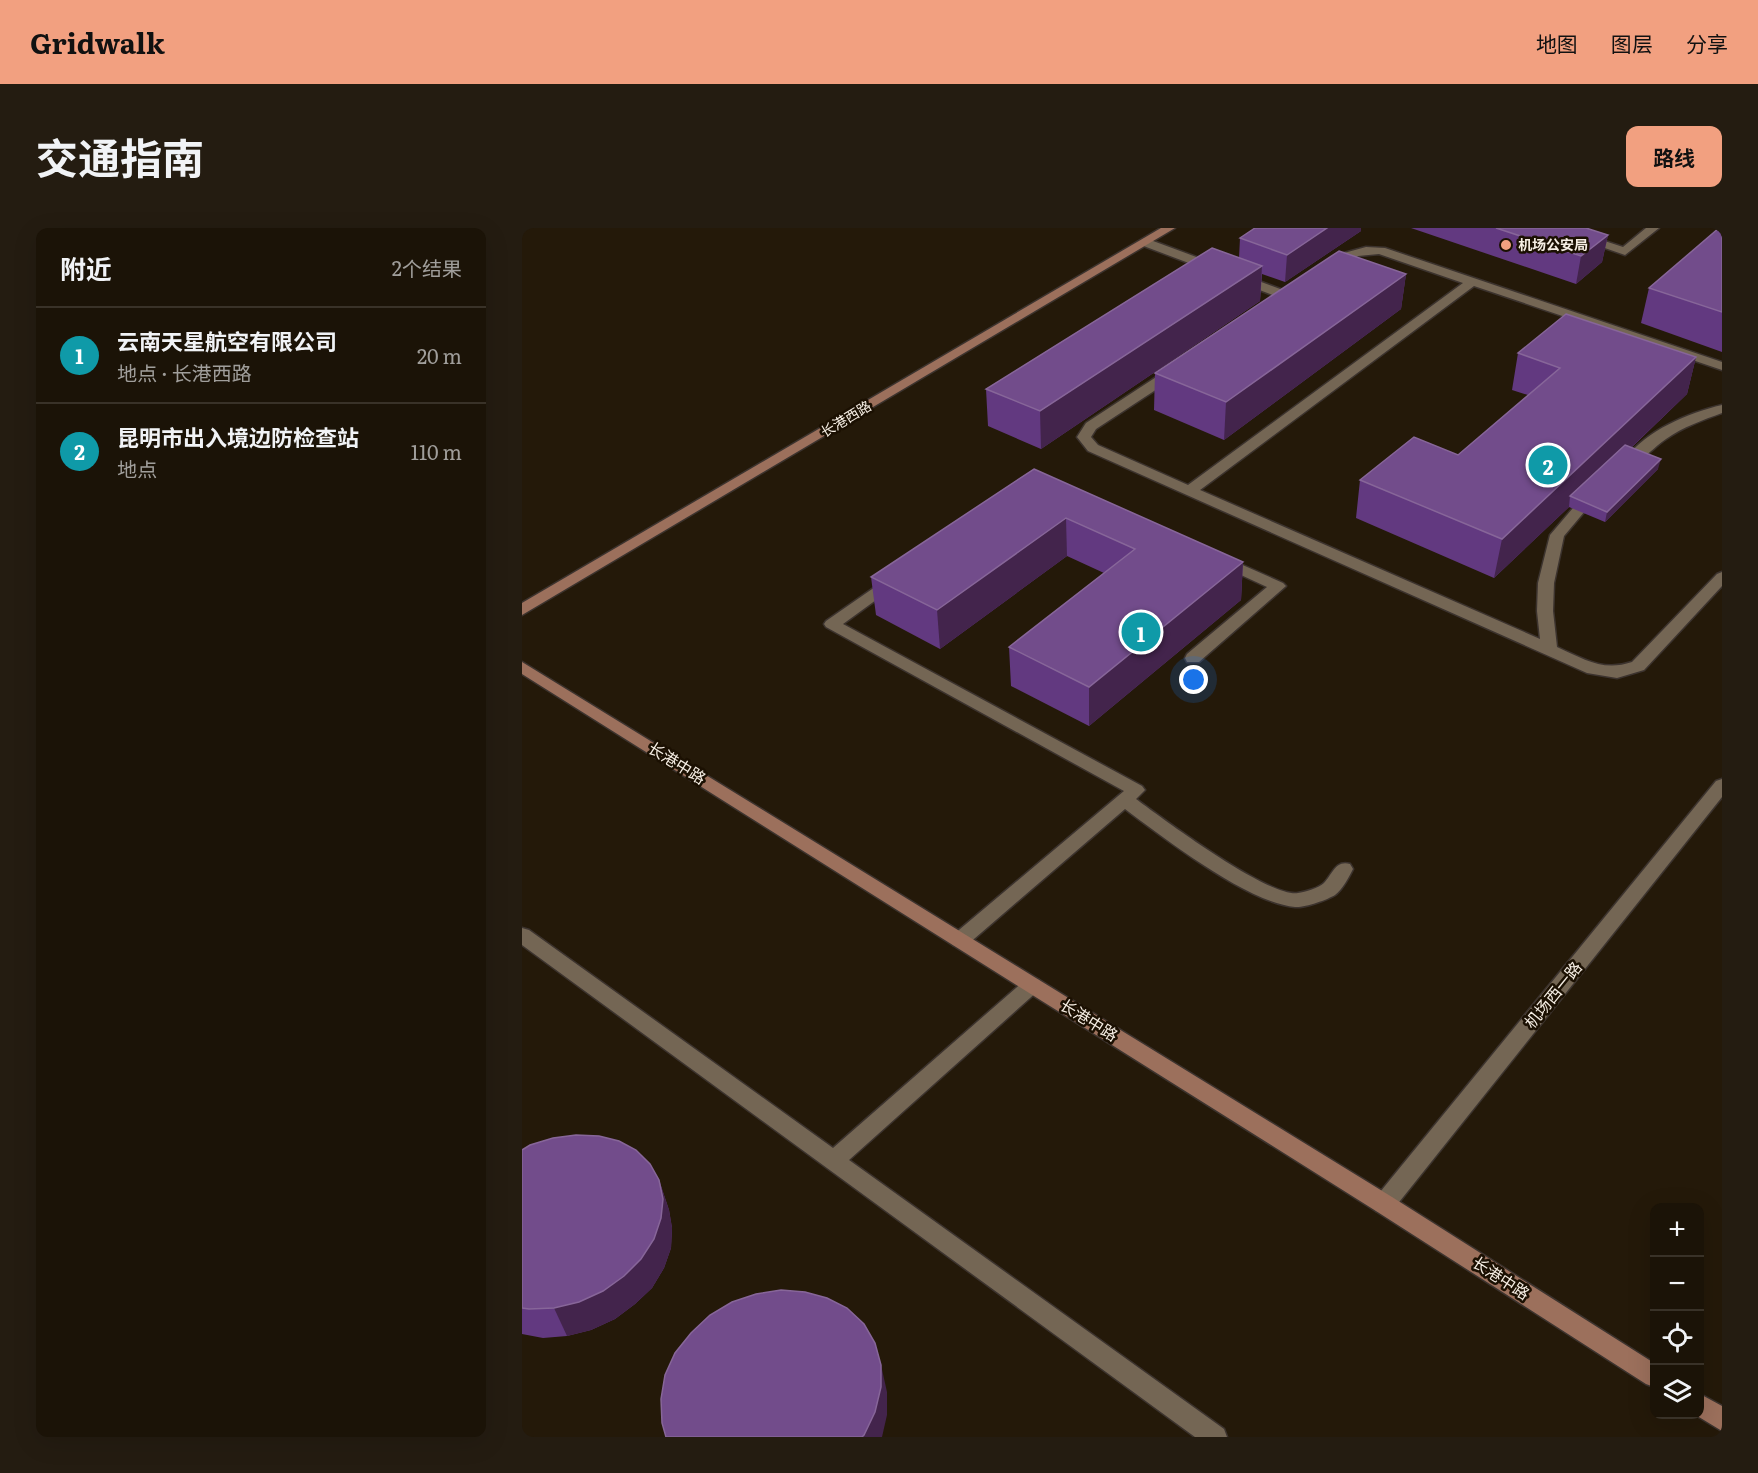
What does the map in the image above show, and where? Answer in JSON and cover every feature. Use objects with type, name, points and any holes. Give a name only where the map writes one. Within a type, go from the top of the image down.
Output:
[{"type":"street","name":"长港西路","points":[[522,610],[1169,228]]},
{"type":"street","points":[[1552,228],[1625,251],[1653,228]]},
{"type":"street","points":[[1145,242],[1292,293],[1268,309]]},
{"type":"street","points":[[1316,277],[1354,252],[1367,249],[1381,251],[1722,366]]},
{"type":"street","points":[[1190,491],[1472,282]]},
{"type":"street","points":[[1189,361],[1091,426],[1084,437],[1093,448],[1593,669],[1617,673],[1638,666],[1722,577]]},
{"type":"street","points":[[1632,459],[1652,439],[1692,418],[1722,409]]},
{"type":"street","points":[[1550,650],[1545,611],[1546,583],[1557,535],[1578,511]]},
{"type":"street","points":[[1193,658],[1278,586],[1202,551]]},
{"type":"street","points":[[907,570],[832,624],[1136,790],[960,940]]},
{"type":"street","name":"长港中路","points":[[522,667],[1384,1204],[1650,1374]]},
{"type":"street","name":"机场西一路","points":[[1384,1204],[1722,785]]},
{"type":"street","points":[[1125,800],[1171,834],[1263,892],[1298,901],[1329,890],[1344,869]]},
{"type":"street","points":[[522,935],[1215,1437]]},
{"type":"street","points":[[833,1161],[1032,985]]},
{"type":"street","points":[[1704,1408],[1722,1420]]},
{"type":"building","points":[[1255,228],[1327,228],[1287,255],[1240,238]]},
{"type":"building","points":[[1496,228],[1586,228],[1608,235],[1581,256]]},
{"type":"building","points":[[1719,228],[1722,228],[1722,312],[1649,288]]},
{"type":"building","points":[[1212,248],[1262,266],[1040,411],[986,389]]},
{"type":"building","points":[[1339,251],[1406,274],[1226,402],[1155,373]]},
{"type":"building","points":[[1566,314],[1696,357],[1502,539],[1360,480],[1414,437],[1458,455],[1560,368],[1518,353]]},
{"type":"building","points":[[1625,445],[1661,459],[1607,512],[1570,496]]},
{"type":"building","points":[[1034,469],[1243,562],[1089,687],[1009,647],[1135,549],[1066,518],[937,610],[871,577]]},
{"type":"building","points":[[576,1135],[599,1136],[619,1141],[636,1150],[650,1164],[659,1180],[663,1199],[661,1218],[654,1239],[641,1259],[624,1276],[603,1291],[579,1302],[554,1308],[522,1308],[522,1150],[553,1138]]},
{"type":"building","points":[[781,1290],[805,1292],[827,1298],[847,1308],[864,1324],[875,1343],[881,1365],[881,1387],[875,1412],[864,1435],[862,1437],[666,1437],[662,1423],[661,1399],[665,1375],[675,1353],[710,1315],[732,1302],[756,1294]]},
{"type":"place","name":"机场公安局","points":[[1506,245]]},
{"type":"place","name":"昆明市出入境边防检查站","points":[[1548,465]]},
{"type":"place","name":"云南天星航空有限公司","points":[[1141,632]]}]
